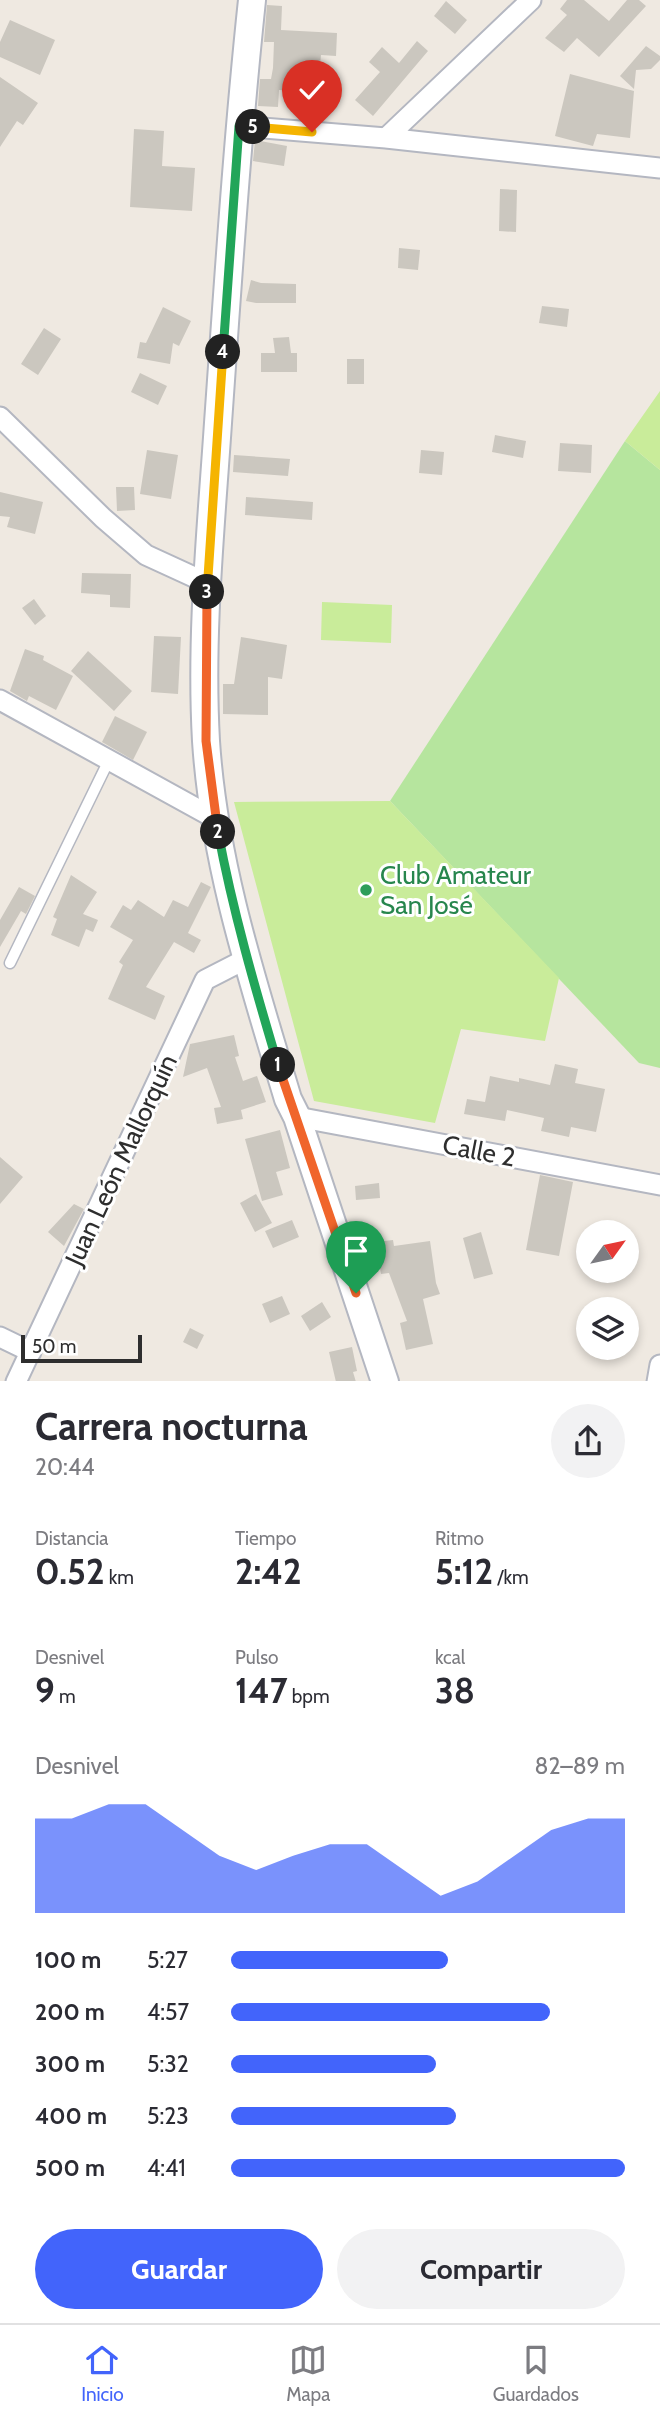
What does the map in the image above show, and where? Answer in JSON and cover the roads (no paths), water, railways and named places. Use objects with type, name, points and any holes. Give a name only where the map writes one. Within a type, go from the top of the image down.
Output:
[{"type":"street","points":[[252,0],[239,126],[207,583],[206,741],[228,886],[246,959],[385,1381]]},
{"type":"street","points":[[386,138],[531,0]]},
{"type":"street","points":[[239,126],[386,138],[660,168]]},
{"type":"street","points":[[0,417],[146,555],[207,583]]},
{"type":"street","points":[[0,700],[216,818]]},
{"type":"street","name":"Juan León Mallorquín","points":[[16,1381],[205,980],[246,959]]},
{"type":"street","name":"Calle 2","points":[[293,1108],[660,1185]]},
{"type":"street","points":[[0,1337],[31,1352]]},
{"type":"street","points":[[657,1381],[660,1365]]},
{"type":"lane","points":[[10,963],[108,760]]},
{"type":"place","name":"Club Amateur San José","points":[[366,890]]}]
